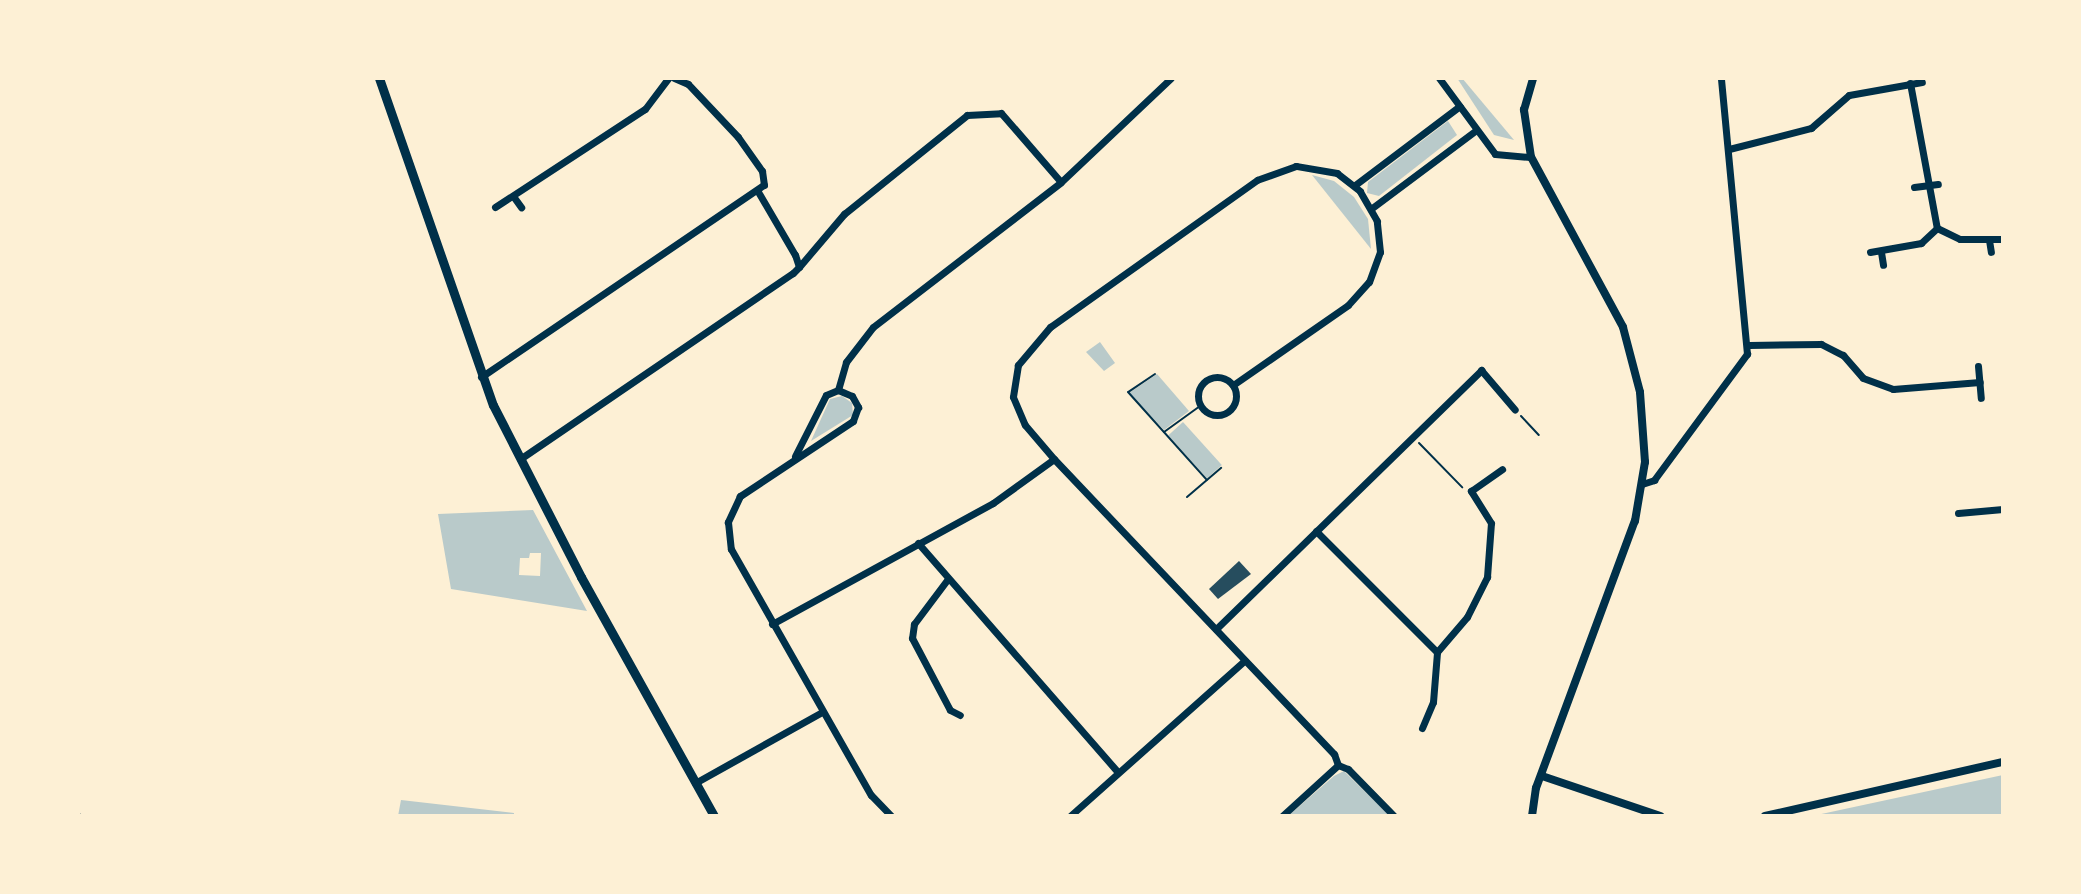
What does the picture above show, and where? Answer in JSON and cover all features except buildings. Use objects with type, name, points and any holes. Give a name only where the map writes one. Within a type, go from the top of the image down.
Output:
[{"type":"main road","points":[[379,78],[481,377],[520,459],[714,816]]},
{"type":"street","points":[[481,377],[757,190],[766,179],[738,137],[688,84],[671,78],[645,109],[495,207]]},
{"type":"street","points":[[1439,78],[1475,131],[1495,154],[1531,157]]},
{"type":"street","points":[[1532,816],[1542,776],[1635,521],[1642,484],[1645,428],[1623,327],[1531,157],[1524,110],[1533,78]]},
{"type":"street","points":[[1642,484],[1654,480],[1676,452],[1743,363],[1749,345],[1721,78]]},
{"type":"street","points":[[795,456],[824,399],[838,390],[846,362],[873,327],[1061,182],[1166,79]]},
{"type":"street","points":[[1729,149],[1811,128],[1849,95],[1922,82]]},
{"type":"street","points":[[1910,83],[1926,186],[1937,228],[1960,239],[2000,239]]},
{"type":"street","points":[[1355,185],[1460,106]]},
{"type":"street","points":[[520,459],[799,267],[844,214],[967,115],[1001,113],[1061,182]]},
{"type":"street","points":[[1372,208],[1475,131]]},
{"type":"street","points":[[1233,385],[1363,291],[1380,252],[1372,208],[1355,185],[1317,167],[1296,166],[1266,174],[1050,327],[1018,365],[1013,397],[1017,412],[1054,459],[1334,754],[1338,765],[1355,775],[1394,816]]},
{"type":"street","points":[[1914,187],[1938,184]]},
{"type":"street","points":[[757,190],[799,267]]},
{"type":"street","points":[[513,196],[521,207]]},
{"type":"street","points":[[1870,252],[1921,243],[1937,228]]},
{"type":"street","points":[[1989,240],[1991,252]]},
{"type":"street","points":[[1881,252],[1883,265]]},
{"type":"street","points":[[1749,345],[1821,344],[1843,355],[1863,378],[1893,389],[1980,382]]},
{"type":"street","points":[[1978,366],[1981,398]]},
{"type":"street","points":[[1216,629],[1411,435],[1481,370],[1515,410]]},
{"type":"street","points":[[1219,377],[1233,385],[1235,401],[1225,413],[1214,415],[1200,406],[1198,391],[1208,378],[1219,377]]},
{"type":"street","points":[[838,390],[855,401],[853,421],[749,485],[728,522],[731,549],[871,795],[891,816]]},
{"type":"street","points":[[772,624],[993,503],[1054,459]]},
{"type":"street","points":[[1422,728],[1433,702],[1437,652],[1467,617],[1487,577],[1491,523],[1471,491],[1502,469]]},
{"type":"street","points":[[1958,513],[2003,509]]},
{"type":"street","points":[[1969,512],[1971,522]]},
{"type":"street","points":[[1316,531],[1437,652]]},
{"type":"street","points":[[918,543],[947,580],[1118,772]]},
{"type":"street","points":[[947,580],[914,624],[912,638],[950,710],[960,715]]},
{"type":"street","points":[[1070,816],[1245,660]]},
{"type":"street","points":[[695,783],[822,712]]},
{"type":"street","points":[[1765,816],[2003,762]]},
{"type":"street","points":[[1282,816],[1338,765]]},
{"type":"street","points":[[1542,776],[1660,816]]},
{"type":"path","points":[[1155,374],[1128,392],[1207,480]]},
{"type":"path","points":[[1163,433],[1200,406]]},
{"type":"path","points":[[1515,410],[1539,435]]},
{"type":"path","points":[[1411,435],[1471,491]]},
{"type":"path","points":[[1187,497],[1221,468]]},
{"type":"path","points":[[78,814],[84,816]]},
{"type":"shaded area","points":[[1457,78],[1462,78],[1514,140],[1494,135]]},
{"type":"shaded area","points":[[1448,121],[1457,135],[1379,196],[1367,193],[1368,182]]},
{"type":"shaded area","points":[[1312,175],[1334,181],[1354,197],[1368,219],[1371,249]]},
{"type":"shaded area","points":[[1100,342],[1115,363],[1104,371],[1086,352]]},
{"type":"shaded area","points":[[1157,374],[1189,411],[1164,430],[1129,393]]},
{"type":"shaded area","points":[[842,396],[852,403],[853,415],[811,441],[830,399]]},
{"type":"shaded area","points":[[1183,422],[1222,465],[1207,478],[1168,435]]},
{"type":"shaded area","points":[[533,510],[587,611],[451,589],[438,514]],"holes":[[[530,553],[541,553],[540,576],[519,575],[520,558],[529,558]]]},
{"type":"shaded area","points":[[1344,771],[1390,816],[1288,816],[1334,776]]},
{"type":"shaded area","points":[[2003,775],[2003,816],[1812,816]]},
{"type":"shaded area","points":[[401,800],[514,813],[514,816],[398,816]]}]
